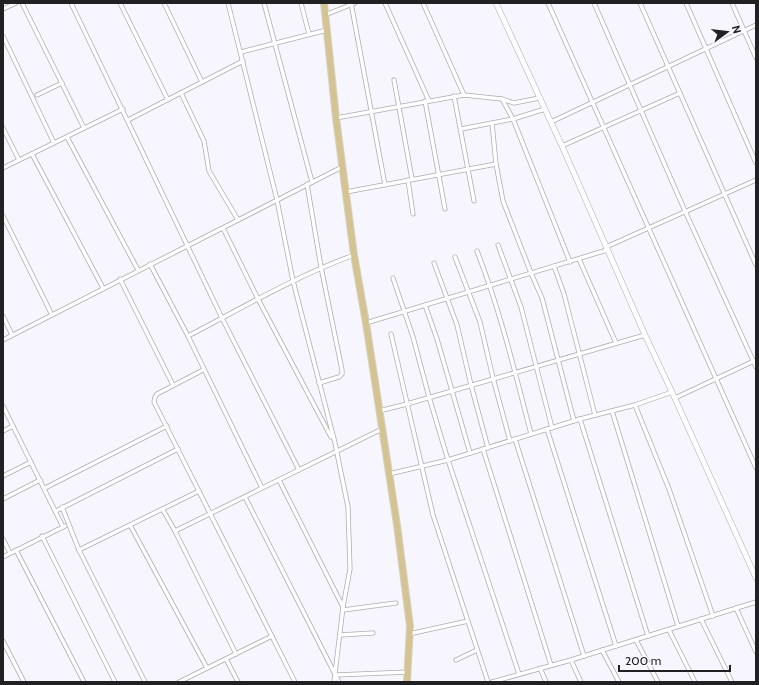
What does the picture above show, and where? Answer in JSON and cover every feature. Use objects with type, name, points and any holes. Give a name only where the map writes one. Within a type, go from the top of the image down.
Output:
[{"type":"main road","points":[[324,3],[336,118],[354,255],[389,475],[410,626],[407,682]]},
{"type":"street","points":[[3,9],[16,3]]},
{"type":"street","points":[[22,3],[84,128]]},
{"type":"street","points":[[71,3],[222,318],[298,470]]},
{"type":"street","points":[[120,3],[168,100]]},
{"type":"street","points":[[164,3],[202,82]]},
{"type":"street","points":[[228,3],[277,200],[293,281],[337,452],[348,507],[350,569],[343,608],[334,682]]},
{"type":"street","points":[[264,3],[312,182]]},
{"type":"street","points":[[301,3],[309,34]]},
{"type":"street","points":[[385,3],[427,101],[445,208]]},
{"type":"street","points":[[423,3],[464,95]]},
{"type":"street","points":[[496,3],[562,146],[645,335],[755,572],[756,578]]},
{"type":"street","points":[[548,3],[756,468]]},
{"type":"street","points":[[594,3],[685,211],[755,360],[756,367]]},
{"type":"street","points":[[640,3],[756,265]]},
{"type":"street","points":[[686,3],[756,163]]},
{"type":"street","points":[[732,3],[756,58]]},
{"type":"street","points":[[325,15],[353,4],[384,185]]},
{"type":"street","points":[[551,122],[756,25]]},
{"type":"street","points":[[241,52],[327,30]]},
{"type":"street","points":[[3,36],[54,143]]},
{"type":"street","points":[[128,120],[243,61]]},
{"type":"street","points":[[394,80],[410,180],[413,214]]},
{"type":"street","points":[[37,95],[62,83]]},
{"type":"street","points":[[181,93],[204,141],[209,171],[238,220]]},
{"type":"street","points":[[562,146],[680,93]]},
{"type":"street","points":[[336,118],[464,95],[502,99],[514,103],[539,98]]},
{"type":"street","points":[[454,96],[474,201]]},
{"type":"street","points":[[502,99],[513,119],[570,262]]},
{"type":"street","points":[[3,168],[123,109]]},
{"type":"street","points":[[461,129],[513,119],[545,109]]},
{"type":"street","points":[[492,123],[496,164],[503,202],[542,298],[574,421]]},
{"type":"street","points":[[3,128],[19,160]]},
{"type":"street","points":[[67,136],[138,270]]},
{"type":"street","points":[[32,154],[103,288]]},
{"type":"street","points":[[346,192],[496,164]]},
{"type":"street","points":[[3,340],[342,167]]},
{"type":"street","points":[[366,323],[579,259],[756,180]]},
{"type":"street","points":[[307,184],[321,267],[342,370],[342,374],[339,377],[319,383]]},
{"type":"street","points":[[3,216],[52,315]]},
{"type":"street","points":[[223,228],[258,299],[335,444]]},
{"type":"street","points":[[498,245],[512,279],[521,307],[552,428]]},
{"type":"street","points":[[477,251],[490,286],[531,434]]},
{"type":"street","points":[[188,336],[321,267],[354,255]]},
{"type":"street","points":[[455,257],[480,322],[510,441]]},
{"type":"street","points":[[579,259],[616,343]]},
{"type":"street","points":[[434,263],[446,299],[457,325],[488,448]]},
{"type":"street","points":[[150,264],[188,336],[203,370],[262,488]]},
{"type":"street","points":[[554,266],[564,294],[595,415]]},
{"type":"street","points":[[392,278],[414,337],[429,397],[448,460],[519,674]]},
{"type":"street","points":[[120,279],[174,385]]},
{"type":"street","points":[[425,306],[437,339],[470,453]]},
{"type":"street","points":[[3,316],[12,335]]},
{"type":"street","points":[[391,334],[433,515],[488,682]]},
{"type":"street","points":[[379,411],[645,335]]},
{"type":"street","points":[[675,398],[716,380],[755,360]]},
{"type":"street","points":[[203,370],[157,394],[154,402],[295,682]]},
{"type":"street","points":[[389,475],[448,460],[580,419],[635,405],[672,392]]},
{"type":"street","points":[[635,405],[669,489],[713,616]]},
{"type":"street","points":[[3,406],[64,527]]},
{"type":"street","points":[[612,411],[678,626]]},
{"type":"street","points":[[580,419],[648,636]]},
{"type":"street","points":[[3,431],[13,426]]},
{"type":"street","points":[[45,488],[167,426]]},
{"type":"street","points":[[175,531],[382,429]]},
{"type":"street","points":[[547,429],[616,646]]},
{"type":"street","points":[[515,439],[584,656]]},
{"type":"street","points":[[56,511],[178,448]]},
{"type":"street","points":[[483,449],[551,665]]},
{"type":"street","points":[[3,476],[31,462]]},
{"type":"street","points":[[3,499],[40,480]]},
{"type":"street","points":[[279,480],[343,608]]},
{"type":"street","points":[[79,550],[199,491]]},
{"type":"street","points":[[245,497],[340,682]]},
{"type":"street","points":[[62,507],[79,550],[144,682]]},
{"type":"street","points":[[163,510],[175,531],[236,654]]},
{"type":"street","points":[[3,557],[68,524]]},
{"type":"street","points":[[130,525],[207,668]]},
{"type":"street","points":[[42,536],[115,682]]},
{"type":"street","points":[[3,539],[10,553]]},
{"type":"street","points":[[16,550],[84,682]]},
{"type":"street","points":[[492,682],[505,680],[519,674],[571,660],[756,602]]},
{"type":"street","points":[[343,608],[396,603]]},
{"type":"street","points":[[736,608],[756,652]]},
{"type":"street","points":[[701,620],[732,682]]},
{"type":"street","points":[[409,634],[468,621]]},
{"type":"street","points":[[669,630],[695,682]]},
{"type":"street","points":[[340,635],[373,634]]},
{"type":"street","points":[[180,682],[272,636]]},
{"type":"street","points":[[636,640],[658,682]]},
{"type":"street","points":[[3,641],[24,682]]},
{"type":"street","points":[[456,660],[477,650]]},
{"type":"street","points":[[602,650],[619,682]]},
{"type":"street","points":[[226,658],[238,682]]},
{"type":"street","points":[[571,660],[581,682]]},
{"type":"street","points":[[540,668],[546,682]]},
{"type":"street","points":[[336,675],[408,672]]},
{"type":"street","points":[[190,677],[192,682]]}]
